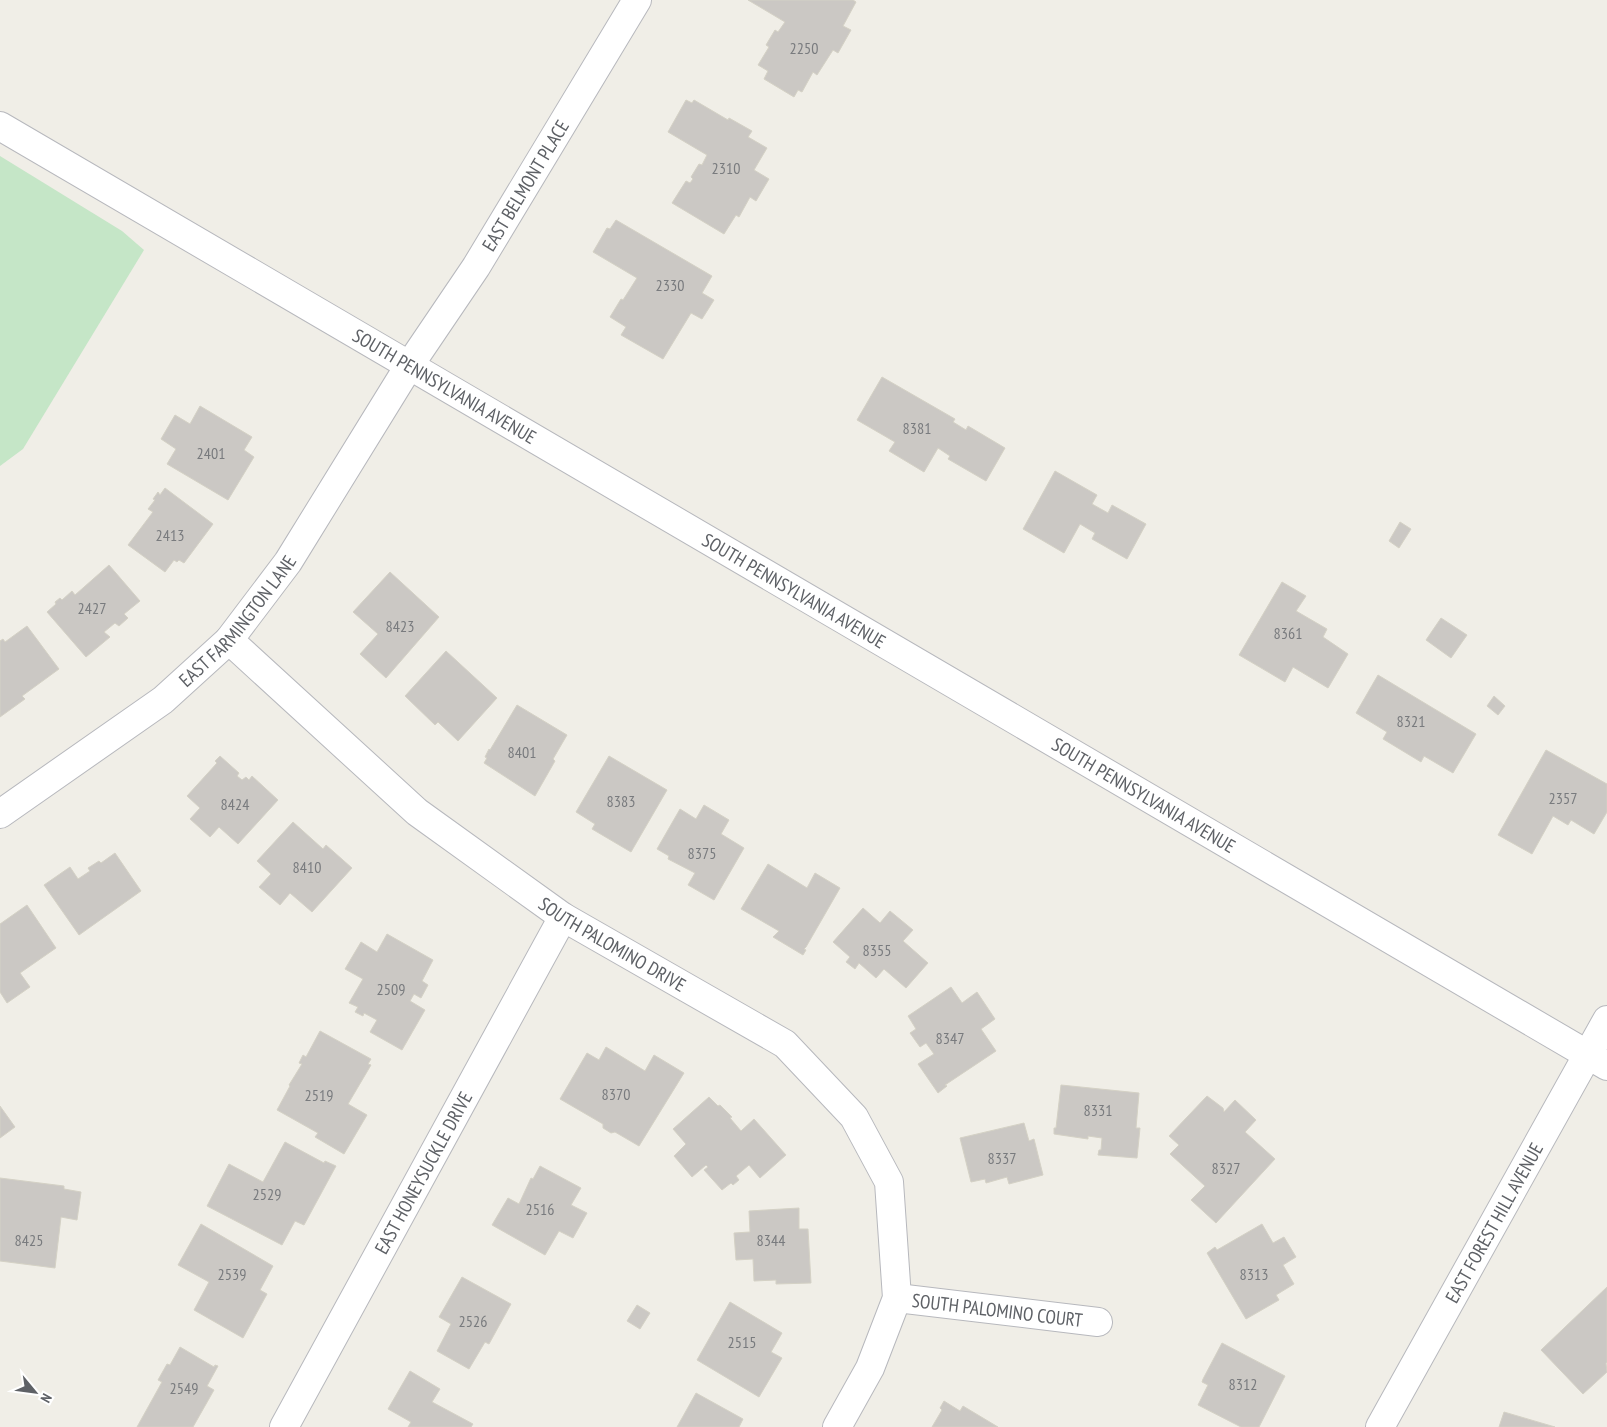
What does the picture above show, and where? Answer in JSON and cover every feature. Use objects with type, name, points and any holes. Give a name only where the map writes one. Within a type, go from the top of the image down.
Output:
[{"type":"street","name":"EAST BELMONT PLACE","points":[[409,366],[476,267],[637,0]]},
{"type":"street","name":"SOUTH PENNSYLVANIA AVENUE","points":[[0,126],[1597,1060]]},
{"type":"street","name":"EAST FARMINGTON LANE","points":[[0,814],[163,700],[229,640],[288,562],[409,366]]},
{"type":"street","name":"SOUTH PALOMINO DRIVE","points":[[229,640],[417,812],[562,917],[785,1044],[854,1117],[889,1182],[897,1298]]},
{"type":"street","name":"EAST HONEYSUCKLE DRIVE","points":[[284,1427],[562,917]]},
{"type":"street","name":"EAST FOREST HILL AVENUE","points":[[1380,1427],[1597,1060],[1607,1020]]},
{"type":"street","name":"SOUTH PALOMINO COURT","points":[[897,1298],[1098,1322]]},
{"type":"street","points":[[837,1427],[870,1368],[897,1298]]},
{"type":"green space","points":[[0,156],[122,231],[144,250],[23,449],[0,466]]},
{"type":"building","points":[[748,0],[853,0],[856,2],[843,26],[851,30],[838,53],[833,50],[817,75],[813,72],[802,92],[798,90],[794,97],[764,79],[768,71],[758,65],[769,47],[766,45],[775,30],[778,32],[785,22]]},
{"type":"building","points":[[686,100],[692,103],[694,100],[728,120],[729,118],[752,131],[748,137],[767,148],[754,170],[769,179],[756,201],[750,197],[739,217],[736,215],[724,234],[672,203],[686,181],[690,183],[693,179],[691,177],[699,164],[702,165],[707,155],[668,132]]},
{"type":"building","points":[[616,220],[712,276],[702,293],[714,300],[702,319],[691,313],[663,359],[621,335],[626,327],[610,317],[637,278],[593,252],[607,228],[610,229]]},
{"type":"building","points":[[882,377],[955,419],[953,422],[966,430],[968,426],[1005,448],[986,481],[948,459],[950,456],[938,448],[924,472],[889,451],[895,442],[857,420]]},
{"type":"building","points":[[200,406],[252,437],[244,450],[254,457],[228,500],[167,464],[176,449],[161,439],[175,415],[190,424]]},
{"type":"building","points":[[1055,471],[1097,495],[1092,504],[1108,513],[1112,505],[1146,524],[1127,559],[1092,539],[1095,533],[1080,524],[1064,553],[1023,529]]},
{"type":"building","points":[[165,488],[213,524],[184,563],[174,560],[165,572],[128,545],[153,512],[148,509],[155,500],[153,499],[158,492],[160,495]]},
{"type":"building","points":[[1400,522],[1411,529],[1399,548],[1389,541]]},
{"type":"building","points":[[109,565],[140,601],[124,614],[128,618],[119,626],[115,623],[104,632],[110,637],[86,657],[47,612],[60,598],[62,600],[72,591],[75,595]]},
{"type":"building","points":[[390,572],[439,617],[386,678],[360,654],[378,634],[353,612]]},
{"type":"building","points":[[1282,582],[1306,596],[1296,611],[1327,629],[1323,637],[1348,654],[1328,688],[1293,667],[1285,682],[1239,655]]},
{"type":"building","points":[[1441,618],[1467,635],[1451,658],[1426,640]]},
{"type":"building","points":[[27,626],[59,669],[22,696],[25,699],[0,717],[0,641],[3,639],[5,642]]},
{"type":"building","points":[[446,651],[497,698],[458,741],[438,722],[435,725],[405,696]]},
{"type":"building","points":[[1378,675],[1476,734],[1453,773],[1424,756],[1421,762],[1383,739],[1387,732],[1356,713]]},
{"type":"building","points":[[1494,696],[1505,706],[1498,715],[1487,706]]},
{"type":"building","points":[[517,705],[567,735],[535,796],[484,763],[489,749]]},
{"type":"building","points":[[1546,750],[1607,784],[1607,812],[1594,834],[1571,820],[1568,825],[1553,816],[1532,854],[1498,835]]},
{"type":"building","points":[[220,756],[239,773],[237,776],[242,780],[246,777],[249,780],[252,776],[278,800],[238,844],[219,827],[210,837],[190,819],[200,808],[187,796],[217,763],[215,761]]},
{"type":"building","points":[[609,756],[667,790],[631,852],[592,829],[595,824],[576,812]]},
{"type":"building","points":[[704,805],[729,820],[721,834],[744,848],[714,900],[688,885],[695,873],[668,859],[669,856],[657,849],[680,809],[696,819]]},
{"type":"building","points":[[293,822],[323,849],[326,845],[352,868],[312,912],[290,893],[280,905],[259,887],[271,874],[257,861]]},
{"type":"building","points":[[115,853],[141,891],[79,935],[44,885],[70,867],[78,879],[90,871],[88,868],[99,861],[101,863]]},
{"type":"building","points":[[768,864],[807,888],[815,873],[840,888],[804,949],[806,950],[803,955],[773,937],[779,931],[741,909]]},
{"type":"building","points":[[27,905],[56,948],[20,973],[30,987],[7,1003],[0,992],[0,924]]},
{"type":"building","points":[[863,908],[880,923],[890,911],[913,930],[903,941],[928,963],[906,988],[884,969],[876,978],[859,963],[855,969],[846,962],[850,957],[833,942]]},
{"type":"building","points":[[387,934],[433,960],[422,981],[428,985],[421,998],[414,994],[410,1001],[425,1010],[402,1050],[370,1032],[377,1020],[364,1013],[363,1016],[355,1012],[358,1007],[349,1003],[363,979],[345,969],[361,942],[377,952]]},
{"type":"building","points":[[951,987],[962,1003],[977,992],[995,1019],[981,1029],[996,1051],[945,1085],[947,1086],[938,1093],[918,1064],[934,1054],[926,1043],[920,1047],[910,1033],[916,1029],[908,1016]]},
{"type":"building","points":[[320,1031],[371,1059],[368,1064],[371,1065],[348,1104],[367,1115],[344,1154],[315,1137],[318,1133],[277,1110],[302,1064],[299,1063],[303,1055],[306,1057]]},
{"type":"building","points":[[606,1047],[645,1071],[654,1055],[684,1073],[639,1146],[615,1132],[611,1133],[603,1128],[603,1124],[560,1099],[587,1053],[599,1060]]},
{"type":"building","points":[[1061,1085],[1139,1093],[1136,1128],[1140,1128],[1137,1158],[1098,1155],[1099,1150],[1101,1150],[1102,1138],[1088,1136],[1088,1139],[1054,1134]]},
{"type":"building","points":[[1207,1096],[1223,1108],[1224,1112],[1235,1100],[1256,1120],[1245,1132],[1275,1159],[1216,1223],[1191,1200],[1205,1186],[1170,1154],[1179,1145],[1169,1136]]},
{"type":"building","points":[[709,1097],[732,1117],[730,1118],[741,1131],[754,1119],[786,1155],[760,1178],[749,1165],[736,1176],[739,1180],[722,1190],[704,1170],[708,1167],[706,1165],[692,1177],[674,1156],[686,1144],[673,1129]]},
{"type":"building","points":[[0,1106],[15,1127],[0,1138]]},
{"type":"building","points":[[1024,1123],[1029,1141],[1034,1139],[1043,1175],[1009,1184],[1007,1177],[986,1183],[985,1179],[971,1182],[960,1138]]},
{"type":"building","points":[[285,1142],[324,1163],[325,1161],[336,1166],[304,1225],[295,1221],[282,1245],[207,1206],[229,1164],[263,1182]]},
{"type":"building","points":[[540,1166],[581,1188],[571,1205],[587,1213],[573,1238],[559,1231],[545,1255],[492,1225],[508,1198],[519,1204],[531,1178],[533,1179]]},
{"type":"building","points":[[0,1178],[64,1186],[64,1189],[81,1192],[77,1220],[61,1217],[55,1268],[0,1261]]},
{"type":"building","points":[[799,1208],[799,1229],[808,1229],[811,1283],[776,1284],[776,1280],[754,1281],[753,1259],[736,1260],[734,1233],[750,1232],[749,1211]]},
{"type":"building","points":[[201,1224],[273,1266],[260,1290],[267,1294],[243,1338],[194,1310],[209,1282],[178,1265]]},
{"type":"building","points":[[1262,1224],[1273,1243],[1284,1237],[1296,1257],[1283,1265],[1294,1284],[1276,1295],[1279,1300],[1246,1319],[1207,1253],[1215,1247],[1217,1250]]},
{"type":"building","points":[[462,1277],[511,1304],[489,1344],[485,1342],[469,1369],[437,1351],[451,1324],[439,1317]]},
{"type":"building","points":[[1607,1287],[1607,1372],[1583,1394],[1541,1350]]},
{"type":"building","points":[[730,1302],[782,1333],[771,1352],[782,1358],[759,1397],[697,1360]]},
{"type":"building","points":[[637,1305],[650,1313],[640,1329],[627,1321]]},
{"type":"building","points":[[1222,1343],[1285,1376],[1259,1427],[1241,1427],[1198,1405],[1208,1385],[1202,1382],[1203,1379]]},
{"type":"building","points":[[180,1347],[214,1367],[215,1365],[218,1366],[207,1386],[214,1390],[193,1427],[137,1427],[162,1382],[158,1380],[167,1364],[170,1365]]},
{"type":"building","points":[[410,1371],[440,1389],[432,1402],[473,1424],[471,1427],[408,1427],[411,1422],[388,1409]]},
{"type":"building","points":[[696,1393],[743,1419],[739,1427],[677,1427]]},
{"type":"building","points":[[944,1401],[960,1411],[963,1406],[998,1427],[932,1427],[942,1410],[940,1408]]},
{"type":"building","points":[[1504,1412],[1555,1427],[1499,1427]]}]
